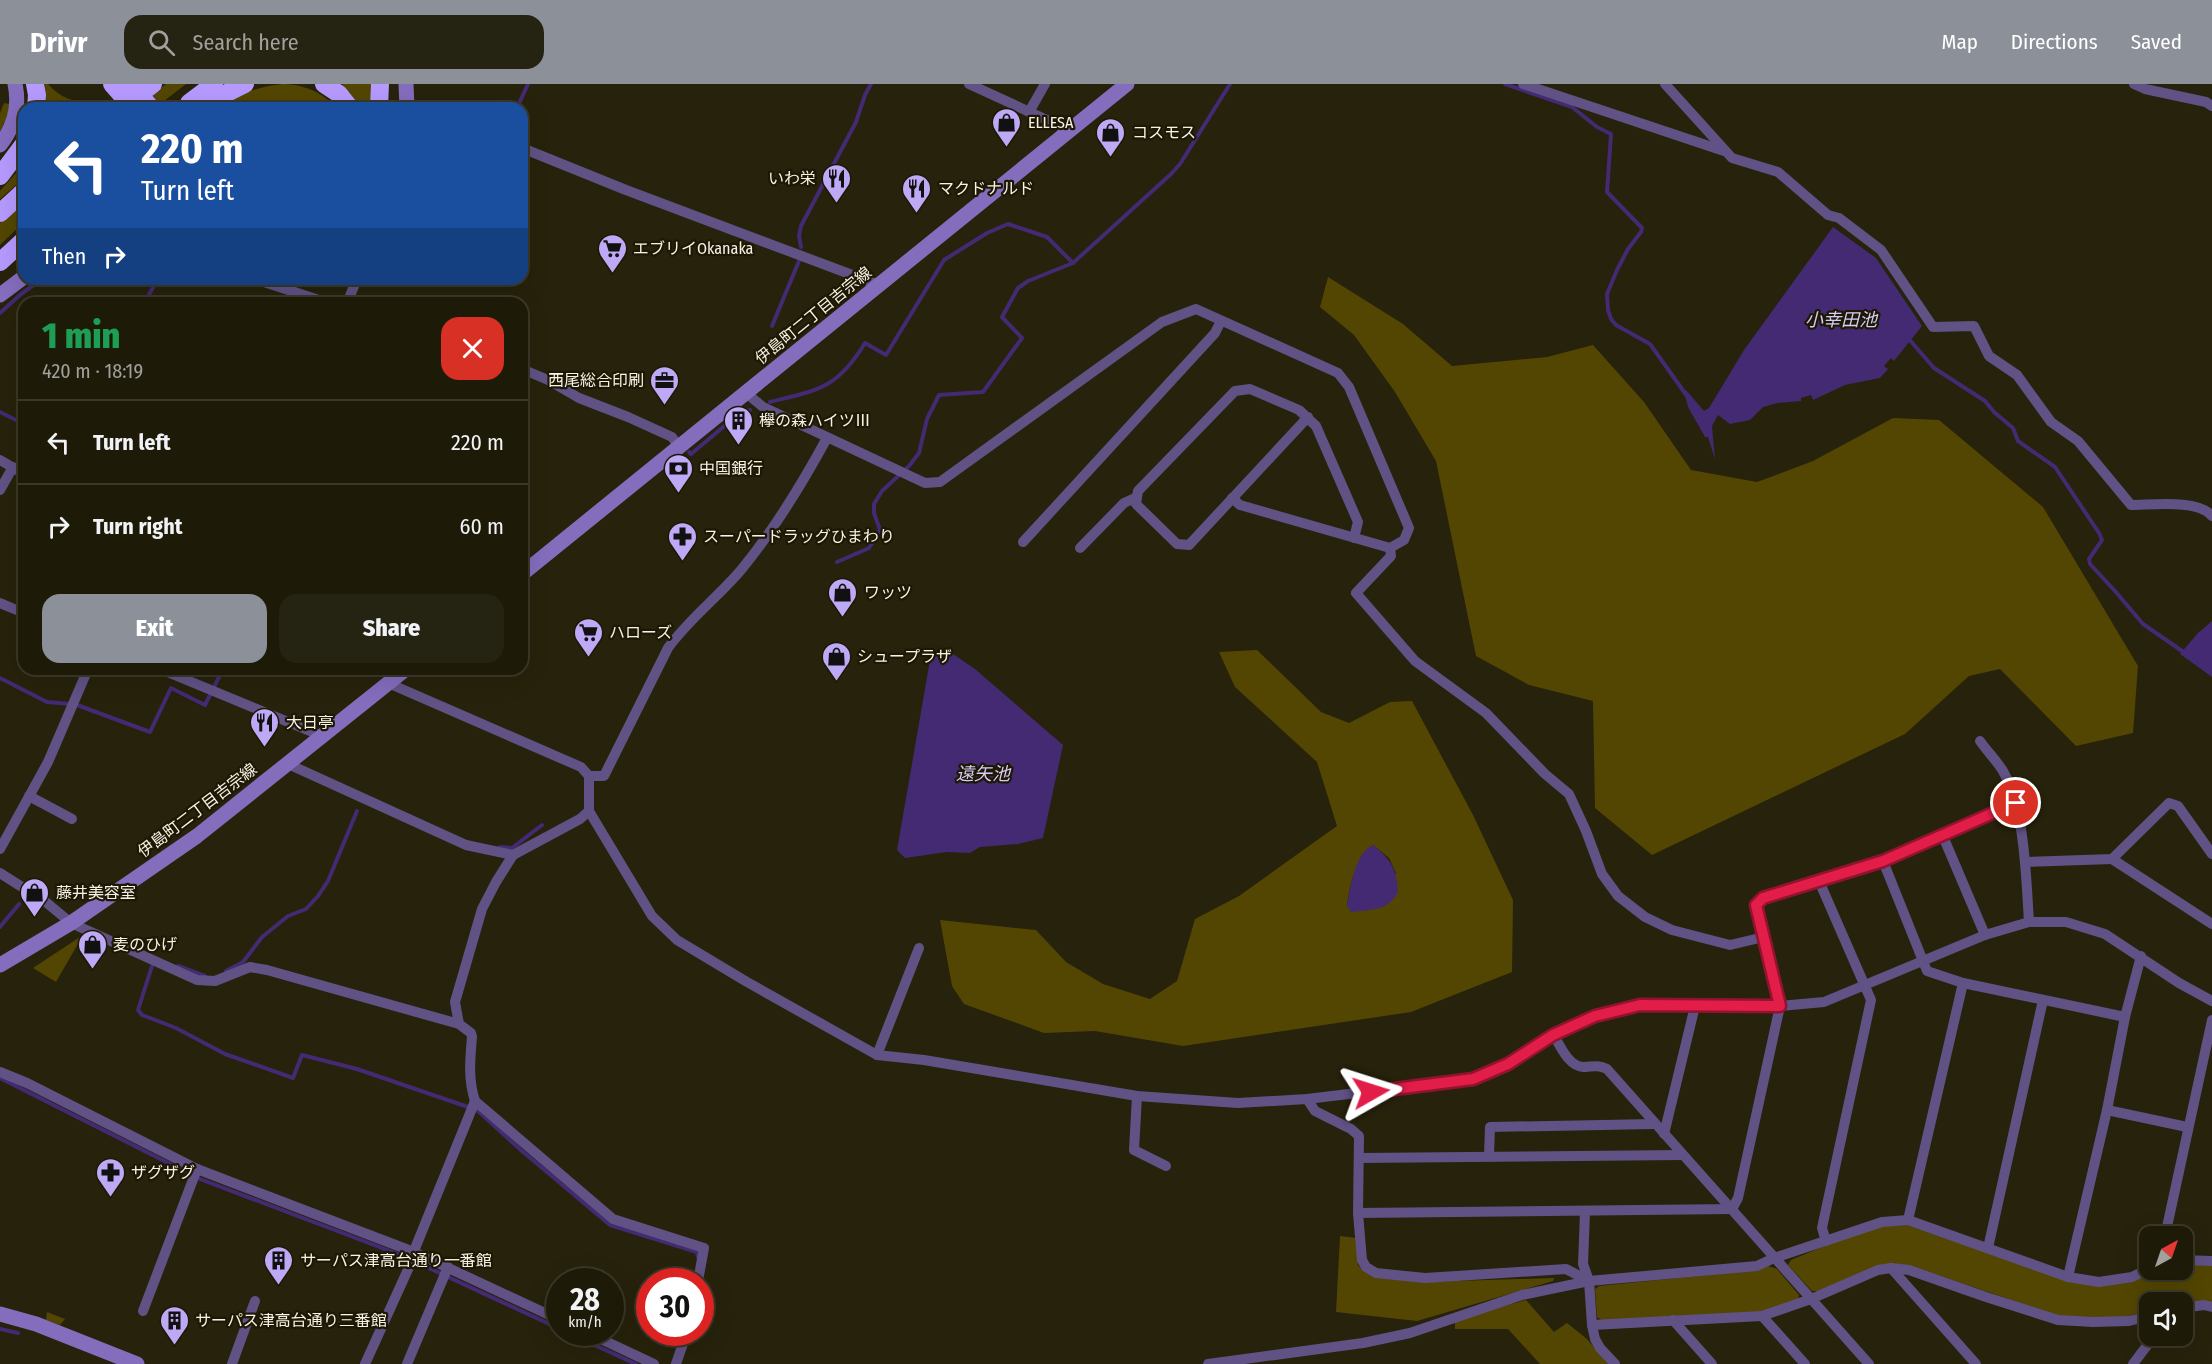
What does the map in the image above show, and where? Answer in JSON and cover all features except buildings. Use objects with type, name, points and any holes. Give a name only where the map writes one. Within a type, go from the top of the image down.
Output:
[{"type":"highway","points":[[35,84],[38,95],[37,102]]},
{"type":"highway","points":[[112,84],[128,102]]},
{"type":"highway","points":[[130,84],[146,102]]},
{"type":"highway","points":[[130,102],[153,84]]},
{"type":"highway","points":[[190,102],[214,84]]},
{"type":"highway","points":[[210,102],[245,84]]},
{"type":"highway","points":[[324,84],[339,94],[345,102]]},
{"type":"highway","points":[[379,102],[380,84]]},
{"type":"highway","points":[[0,176],[18,152]]},
{"type":"highway","points":[[0,213],[18,196]]},
{"type":"highway","points":[[0,262],[18,246]]},
{"type":"street","points":[[0,145],[16,117],[15,84]]},
{"type":"street","points":[[406,84],[407,102]]},
{"type":"street","points":[[969,84],[1060,126],[1066,133]]},
{"type":"street","points":[[1029,112],[1045,84]]},
{"type":"street","name":"伊島町二丁目吉宗線","points":[[528,569],[1127,84]]},
{"type":"street","points":[[1523,84],[1724,151]]},
{"type":"street","points":[[1551,93],[1558,84]]},
{"type":"street","points":[[1665,84],[1732,158],[1778,172],[1828,215],[1839,218],[1881,250],[1933,327],[1974,326],[1989,356],[2017,375],[2051,422],[2078,441],[2131,505],[2188,505],[2204,508],[2212,516]]},
{"type":"street","points":[[2134,84],[2145,89],[2206,102],[2212,106]]},
{"type":"street","points":[[528,150],[626,190],[879,285]]},
{"type":"street","points":[[0,295],[18,282]]},
{"type":"street","points":[[292,285],[316,297]]},
{"type":"street","points":[[746,393],[763,407],[925,483],[940,482],[1162,322],[1196,309],[1338,373],[1349,387],[1409,528],[1404,540],[1390,548],[1240,505],[1232,498]]},
{"type":"street","points":[[1023,542],[1215,333],[1221,321]]},
{"type":"street","points":[[528,372],[548,380],[573,396],[672,437],[680,447]]},
{"type":"street","points":[[1308,417],[1189,544],[1177,544],[1136,504],[1138,491],[1235,391],[1250,389],[1299,410],[1308,417],[1316,426],[1358,522],[1354,538]]},
{"type":"street","points":[[589,777],[604,776],[668,648],[677,635],[752,556],[809,472],[827,438]]},
{"type":"street","points":[[0,460],[18,470]]},
{"type":"street","points":[[0,490],[13,467]]},
{"type":"street","points":[[1080,548],[1124,503],[1137,497]]},
{"type":"street","points":[[1390,548],[1391,556],[1356,593],[1415,661],[1486,713],[1545,774],[1569,794],[1602,874],[1618,896],[1645,917],[1672,930],[1730,945],[1764,937]]},
{"type":"street","points":[[0,603],[18,610]]},
{"type":"street","points":[[0,849],[56,743],[85,675]]},
{"type":"street","points":[[174,675],[321,736]]},
{"type":"street","name":"伊島町二丁目吉宗線","points":[[0,965],[71,923],[196,836],[398,675]]},
{"type":"street","points":[[388,683],[581,766],[589,777],[589,811],[652,916],[677,940],[821,1025],[878,1055],[924,1060],[1137,1096],[1238,1103],[1307,1099],[1473,1079],[1508,1064],[1553,1035],[1595,1016],[1640,1005],[1780,1006],[1824,1002],[1865,987],[1985,935],[2029,922],[2066,922],[2105,934],[2179,983],[2212,1001]]},
{"type":"street","points":[[1980,741],[2003,771],[2016,803],[2025,862],[2029,922]]},
{"type":"street","points":[[288,764],[466,845],[513,855]]},
{"type":"street","points":[[29,796],[72,819]]},
{"type":"street","points":[[1732,1209],[1738,1198],[1780,1006],[1756,905],[1763,898],[1883,861],[2016,803]]},
{"type":"street","points":[[2112,859],[2169,804],[2178,806],[2212,854]]},
{"type":"street","points":[[459,1024],[455,1002],[482,909],[513,855],[580,819],[589,811]]},
{"type":"street","points":[[1942,834],[1985,935]]},
{"type":"street","points":[[2025,862],[2112,859],[2212,924]]},
{"type":"street","points":[[1883,861],[1927,971],[1963,983],[2125,1017]]},
{"type":"street","points":[[0,873],[47,903],[71,923],[197,980],[215,981],[250,968],[267,970],[459,1024],[471,1033],[472,1037],[469,1068],[475,1101],[613,1219],[704,1248],[700,1268]]},
{"type":"street","points":[[1819,881],[1871,1000],[1822,1228],[1826,1241]]},
{"type":"street","points":[[878,1055],[919,948]]},
{"type":"street","points":[[2068,1277],[2107,1110],[2125,1017],[2141,956]]},
{"type":"street","points":[[1908,1220],[1963,983]]},
{"type":"street","points":[[1988,1248],[2043,1000]]},
{"type":"street","points":[[1664,1134],[1695,1006]]},
{"type":"street","points":[[2167,1226],[2212,1020]]},
{"type":"street","points":[[1553,1035],[1572,1063],[1581,1067],[1600,1065],[1607,1069],[1869,1364]]},
{"type":"street","points":[[0,1072],[27,1083],[195,1174],[413,1258],[546,1314]]},
{"type":"street","points":[[1137,1096],[1134,1150],[1166,1166]]},
{"type":"street","points":[[1307,1099],[1315,1111],[1351,1129],[1359,1136],[1358,1213],[1362,1260],[1366,1267],[1376,1273],[1425,1278],[1566,1269],[1589,1281]]},
{"type":"street","points":[[365,1364],[413,1258],[475,1101]]},
{"type":"street","points":[[2107,1110],[2187,1127]]},
{"type":"street","points":[[1489,1156],[1490,1127],[1654,1124]]},
{"type":"street","points":[[1359,1158],[1682,1155]]},
{"type":"street","points":[[143,1311],[195,1174]]},
{"type":"street","points":[[1358,1213],[1732,1209]]},
{"type":"street","points":[[1586,1212],[1583,1264],[1589,1281],[1592,1325],[1600,1348],[1615,1364]]},
{"type":"street","points":[[1208,1364],[1363,1343],[1410,1333],[1522,1295],[1589,1281],[1757,1266],[1774,1258],[1882,1222],[1908,1220],[2068,1277],[2099,1281],[2139,1273]]},
{"type":"street","points":[[2193,1260],[2212,1261]]},
{"type":"street","points":[[1592,1325],[1762,1316],[1811,1299],[1878,1269],[1891,1268],[1909,1270],[1986,1298],[2058,1320],[2093,1322],[2139,1318]]},
{"type":"street","points":[[1891,1268],[1976,1364]]},
{"type":"street","points":[[406,1364],[446,1273]]},
{"type":"street","points":[[232,1364],[255,1301]]},
{"type":"street","points":[[2193,1306],[2212,1307]]},
{"type":"street","points":[[0,1314],[36,1324],[137,1364]]},
{"type":"street","points":[[1762,1316],[1805,1364]]},
{"type":"street","points":[[1674,1320],[1712,1364]]},
{"type":"street","points":[[616,1346],[654,1364]]},
{"type":"street","points":[[676,1364],[682,1346]]},
{"type":"street","points":[[2133,1364],[2147,1346]]},
{"type":"shaded area","points":[[45,84],[69,99],[81,102],[46,102]]},
{"type":"shaded area","points":[[166,84],[186,84],[163,102],[143,102]]},
{"type":"shaded area","points":[[283,84],[297,86],[312,90],[330,102],[227,102],[264,87]]},
{"type":"shaded area","points":[[342,84],[376,84],[374,102],[356,102]]},
{"type":"shaded area","points":[[4,103],[10,104],[7,118],[0,131],[0,113]]},
{"type":"shaded area","points":[[18,170],[18,183],[0,199],[0,191]]},
{"type":"shaded area","points":[[18,206],[18,228],[0,245],[0,223]]},
{"type":"shaded area","points":[[1328,277],[1403,324],[1452,366],[1547,357],[1593,345],[1644,402],[1691,470],[1757,482],[1813,461],[1893,418],[1939,420],[2043,507],[2138,666],[2133,733],[2076,746],[2000,669],[1969,676],[1905,734],[1652,855],[1595,808],[1593,701],[1529,685],[1476,656],[1436,461],[1395,392],[1354,335],[1320,307]]},
{"type":"shaded area","points":[[1257,650],[1321,712],[1349,723],[1390,702],[1412,701],[1473,815],[1513,900],[1512,972],[1411,1012],[1183,1046],[1095,1031],[1044,1033],[964,1004],[952,986],[940,920],[1036,930],[1066,962],[1103,984],[1150,999],[1177,981],[1195,919],[1239,896],[1337,826],[1317,762],[1235,687],[1219,652]],"holes":[[[1373,845],[1389,858],[1396,873],[1347,906],[1354,873]]]},
{"type":"shaded area","points":[[83,935],[56,982],[33,968]]},
{"type":"shaded area","points":[[1907,1225],[2069,1281],[2134,1280],[2139,1278],[2139,1280],[2193,1280],[2193,1265],[2212,1264],[2212,1303],[2193,1301],[2193,1292],[2139,1292],[2139,1313],[2092,1319],[2059,1316],[1911,1266],[1812,1291],[1788,1265],[1791,1260],[1881,1226]]},
{"type":"shaded area","points":[[1340,1236],[1357,1238],[1358,1265],[1364,1271],[1424,1282],[1554,1278],[1553,1281],[1417,1321],[1336,1312]]},
{"type":"shaded area","points":[[1768,1266],[1777,1269],[1799,1295],[1798,1301],[1761,1312],[1603,1321],[1597,1317],[1595,1289],[1599,1286],[1758,1270]]},
{"type":"shaded area","points":[[1526,1300],[1554,1332],[1567,1323],[1587,1339],[1608,1364],[1540,1364],[1508,1329],[1455,1329],[1455,1320]]},
{"type":"shaded area","points":[[47,1312],[65,1319],[60,1325],[46,1320]]},
{"type":"water","name":"小幸田池","points":[[1833,227],[1876,258],[1922,326],[1894,361],[1891,358],[1884,366],[1888,369],[1880,378],[1845,385],[1813,400],[1811,395],[1801,398],[1801,401],[1763,407],[1750,420],[1730,424],[1718,415],[1712,426],[1715,459],[1708,437],[1705,437],[1688,407],[1684,392],[1686,390],[1704,411],[1709,408],[1744,350]]},
{"type":"water","points":[[2212,621],[2212,677],[2180,654]]},
{"type":"water","name":"遠矢池","points":[[947,650],[975,669],[1063,745],[1043,838],[1018,844],[980,847],[970,853],[947,852],[905,858],[897,850],[930,660],[937,652]]},
{"type":"water","points":[[1373,845],[1392,865],[1398,892],[1384,906],[1351,912],[1347,906],[1354,872],[1362,855]]},
{"type":"waterway","points":[[520,102],[528,84]]},
{"type":"waterway","points":[[801,247],[799,236],[801,226],[856,122],[871,84]]},
{"type":"waterway","points":[[837,562],[869,548],[880,530],[874,513],[874,504],[882,491],[909,466],[919,453],[927,419],[939,395],[983,392],[1022,338],[1002,317],[1018,288],[1028,281],[1073,263],[1171,174],[1180,164],[1230,84]]},
{"type":"waterway","points":[[1505,84],[1572,107],[1597,127],[1611,134],[1607,192],[1642,228],[1628,249],[1607,294],[1608,310],[1616,325],[1650,344],[1687,396]]},
{"type":"waterway","points":[[770,402],[814,390],[835,379],[845,370],[865,343],[886,355],[944,260],[987,233],[1008,224],[1047,237],[1073,263]]},
{"type":"waterway","points":[[772,326],[799,261]]},
{"type":"waterway","points":[[0,313],[34,285]]},
{"type":"waterway","points":[[148,297],[154,285]]},
{"type":"waterway","points":[[1908,338],[1934,368],[1985,401],[2013,428],[2018,441],[2055,467],[2102,540],[2089,559],[2090,564],[2143,624],[2182,651]]},
{"type":"waterway","points":[[689,452],[691,454],[740,413],[750,410]]},
{"type":"waterway","points":[[0,412],[18,421]]},
{"type":"waterway","points":[[77,705],[150,732],[171,688],[205,705],[220,675]]},
{"type":"waterway","points":[[0,678],[47,702],[71,704]]},
{"type":"waterway","points":[[226,971],[243,962],[262,937],[288,916],[306,909],[318,896],[328,881],[357,811]]},
{"type":"waterway","points":[[500,847],[512,848],[542,825]]},
{"type":"waterway","points":[[0,927],[19,904]]},
{"type":"waterway","points":[[152,966],[138,1010],[142,1015],[176,1028],[225,1054],[293,1078],[302,1055],[357,1069],[468,1107]]},
{"type":"waterway","points":[[178,966],[205,976]]},
{"type":"waterway","points":[[0,1078],[200,1179],[403,1256],[546,1322]]},
{"type":"waterway","points":[[478,1111],[610,1225],[697,1252],[698,1257]]},
{"type":"waterway","points":[[0,1329],[18,1333]]},
{"type":"waterway","points":[[597,1346],[636,1364]]},
{"type":"place","name":"ELLESA","points":[[1007,148]]},
{"type":"place","name":"コスモス","points":[[1111,158]]},
{"type":"place","name":"いわ栄","points":[[837,204]]},
{"type":"place","name":"マクドナルド","points":[[917,214]]},
{"type":"place","name":"エブリイOkanaka","points":[[612,274]]},
{"type":"place","name":"西尾総合印刷","points":[[665,406]]},
{"type":"place","name":"欅の森ハイツⅢ","points":[[738,446]]},
{"type":"place","name":"中国銀行","points":[[678,494]]},
{"type":"place","name":"スーパードラッグひまわり","points":[[682,562]]},
{"type":"place","name":"ワッツ","points":[[843,618]]},
{"type":"place","name":"ハローズ","points":[[588,658]]},
{"type":"place","name":"シュープラザ","points":[[836,682]]},
{"type":"place","name":"大日亭","points":[[265,748]]},
{"type":"place","name":"藤井美容室","points":[[35,918]]},
{"type":"place","name":"麦のひげ","points":[[92,970]]},
{"type":"place","name":"ザグザグ","points":[[110,1198]]},
{"type":"place","name":"サーパス津高台通り一番館","points":[[279,1286]]},
{"type":"place","name":"サーパス津高台通り三番館","points":[[174,1346]]},
{"type":"route","points":[[1371,1092],[1473,1079],[1508,1064],[1553,1035],[1595,1016],[1640,1005],[1780,1006],[1756,905],[1763,898],[1883,861],[2016,803]]}]
